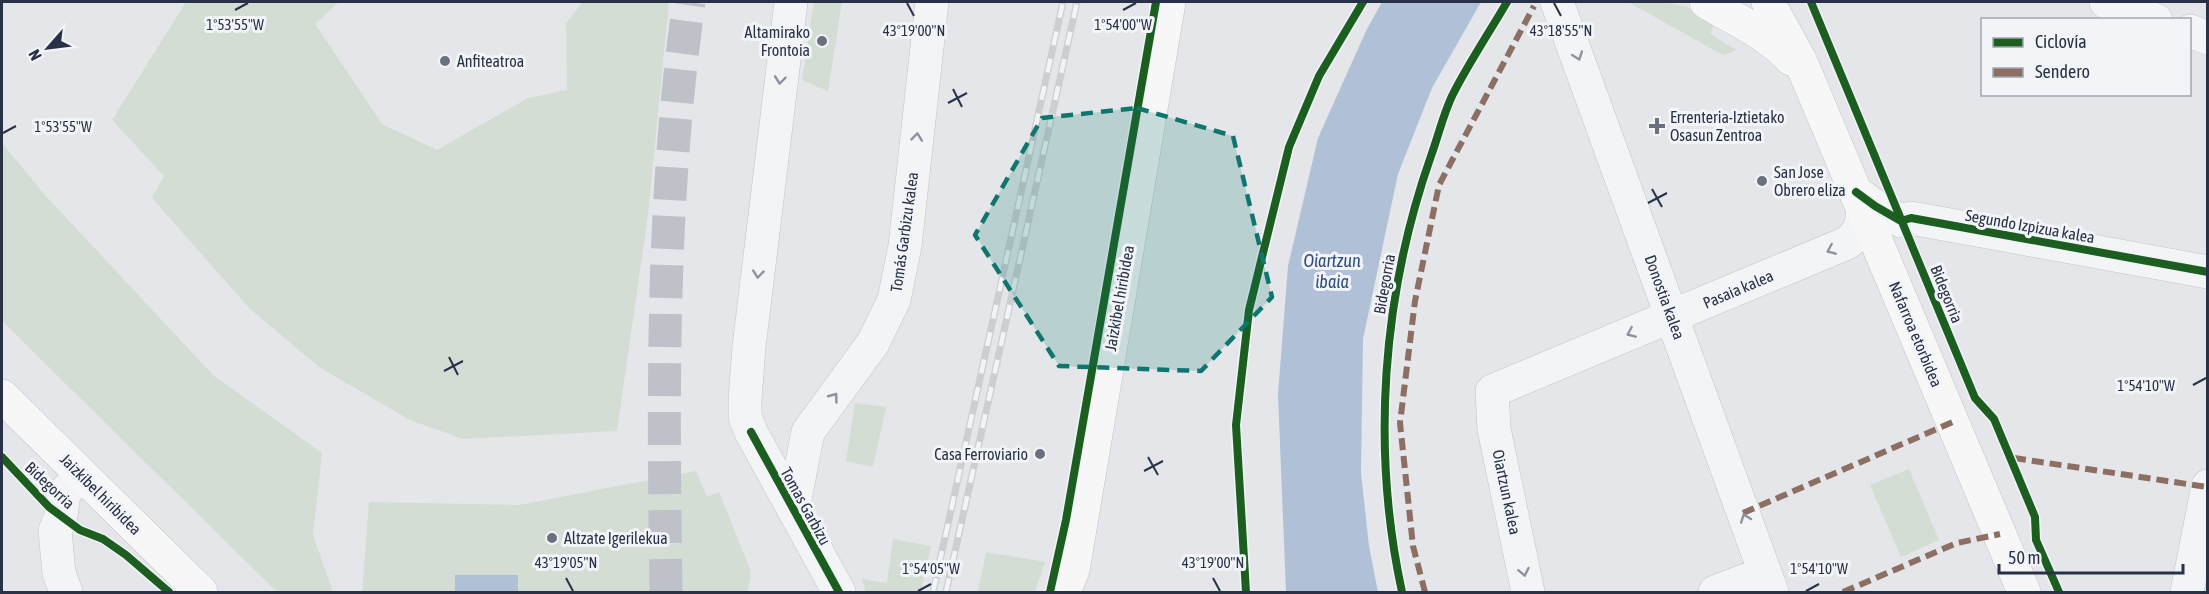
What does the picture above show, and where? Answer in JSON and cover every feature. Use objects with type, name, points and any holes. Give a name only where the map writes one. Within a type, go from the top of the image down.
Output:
[{"type":"main road","name":"Jaizkibel hiribidea","points":[[1070,585],[1169,2]]},
{"type":"main road","name":"Nafarroa etorbidea","points":[[1706,2],[1750,26],[1770,40],[1805,76]]},
{"type":"main road","name":"Nafarroa etorbidea","points":[[1768,2],[1793,45],[2024,592]]},
{"type":"main road","name":"Jaizkibel hiribidea","points":[[2,396],[201,592]]},
{"type":"street","points":[[751,432],[745,417],[749,347],[791,2]]},
{"type":"street","name":"Tomás Garbizu kalea","points":[[793,509],[808,432],[873,343],[894,300],[905,246],[932,2]]},
{"type":"street","name":"Donostia kalea","points":[[1557,2],[1768,583]]},
{"type":"street","points":[[2106,2],[2150,18]]},
{"type":"street","points":[[2191,31],[2208,38]]},
{"type":"street","name":"Pasaia kalea","points":[[1492,391],[1847,243],[1856,237],[1862,226],[1860,200]]},
{"type":"street","name":"Segundo Izpizua kalea","points":[[1860,200],[1901,221],[1911,218],[2208,272]]},
{"type":"street","name":"Oiartzun kalea","points":[[1492,391],[1494,429],[1528,592]]},
{"type":"street","name":"Tomas Garbizu","points":[[751,432],[767,444],[785,447],[798,442],[808,432]]},
{"type":"street","name":"Tomas Garbizu","points":[[751,432],[838,592]]},
{"type":"street","points":[[66,592],[59,573],[55,531],[61,516],[64,493],[81,475]]},
{"type":"street","points":[[2187,592],[2208,486]]},
{"type":"street","points":[[1715,592],[1768,583]]},
{"type":"highlighted area","points":[[1137,108],[1233,136],[1272,297],[1201,371],[1059,366],[975,235],[1042,118]]},
{"type":"shaded area","points":[[186,2],[339,2],[315,24],[382,124],[437,150],[528,98],[567,90],[566,23],[583,2],[669,2],[648,215],[617,431],[463,439],[410,420],[319,367],[250,309],[152,198],[164,176],[112,120]]},
{"type":"shaded area","name":"Altamirako Frontoia","points":[[814,2],[842,2],[828,91],[802,80]]},
{"type":"shaded area","points":[[1628,2],[1662,2],[1685,6],[1715,22],[1710,34],[1736,50],[1723,55]]},
{"type":"shaded area","points":[[2,143],[44,194],[214,376],[322,453],[313,535],[333,592],[277,592],[2,321]]},
{"type":"shaded area","points":[[855,403],[886,407],[873,467],[846,461]]},
{"type":"shaded area","points":[[1909,469],[1939,540],[1901,557],[1870,485]]},
{"type":"shaded area","name":"Altzate Igerilekua","points":[[696,471],[707,497],[719,492],[751,572],[748,592],[362,592],[369,502],[519,505]]},
{"type":"shaded area","points":[[893,539],[931,546],[921,592],[866,592],[862,579],[887,583]]},
{"type":"shaded area","points":[[986,552],[1045,562],[1035,592],[978,592]]},
{"type":"water","name":"Oiartzun ibaia","points":[[1382,2],[1481,2],[1432,88],[1398,174],[1363,339],[1361,473],[1369,546],[1378,592],[1286,592],[1278,394],[1288,266],[1318,138],[1366,31]]},
{"type":"water","points":[[455,575],[518,575],[518,592],[455,592]]},
{"type":"tunnel","points":[[666,592],[664,444],[666,296],[673,149],[689,2]]},
{"type":"railway","points":[[933,592],[1063,2]]},
{"type":"railway","points":[[946,592],[1077,2]]},
{"type":"marked path","points":[[1425,592],[1413,546],[1400,423],[1415,301],[1439,185],[1534,6]]},
{"type":"marked path","points":[[1743,513],[1953,422]]},
{"type":"marked path","points":[[2014,458],[2207,487]]},
{"type":"marked path","points":[[1843,592],[1957,543],[2000,534]]},
{"type":"cycle path","points":[[1050,592],[1066,520],[1156,2]]},
{"type":"cycle path","points":[[1246,592],[1236,425],[1249,310],[1289,147],[1319,76],[1363,2]]},
{"type":"cycle path","name":"Bidegorria","points":[[1402,592],[1392,538],[1385,428],[1386,372],[1401,263],[1414,209],[1449,103],[1507,2]]},
{"type":"cycle path","name":"Bidegorria","points":[[1811,2],[1975,398],[1994,419],[2035,517],[2036,540],[2059,592]]},
{"type":"cycle path","points":[[1856,192],[1901,221],[1911,218],[2208,272]]},
{"type":"cycle path","points":[[751,432],[839,592]]},
{"type":"cycle path","name":"Bidegorria","points":[[2,457],[49,507],[80,530],[103,539],[126,555],[169,592]]},
{"type":"place","name":"Altamirako Frontoia","points":[[822,41]]},
{"type":"place","name":"Anfiteatroa","points":[[445,61]]},
{"type":"place","name":"Errenteria-Iztietako Osasun Zentroa","points":[[1657,126]]},
{"type":"place","name":"San Jose Obrero eliza","points":[[1762,181]]},
{"type":"place","name":"Casa Ferroviario","points":[[1040,454]]},
{"type":"place","name":"Altzate Igerilekua","points":[[552,538]]}]
